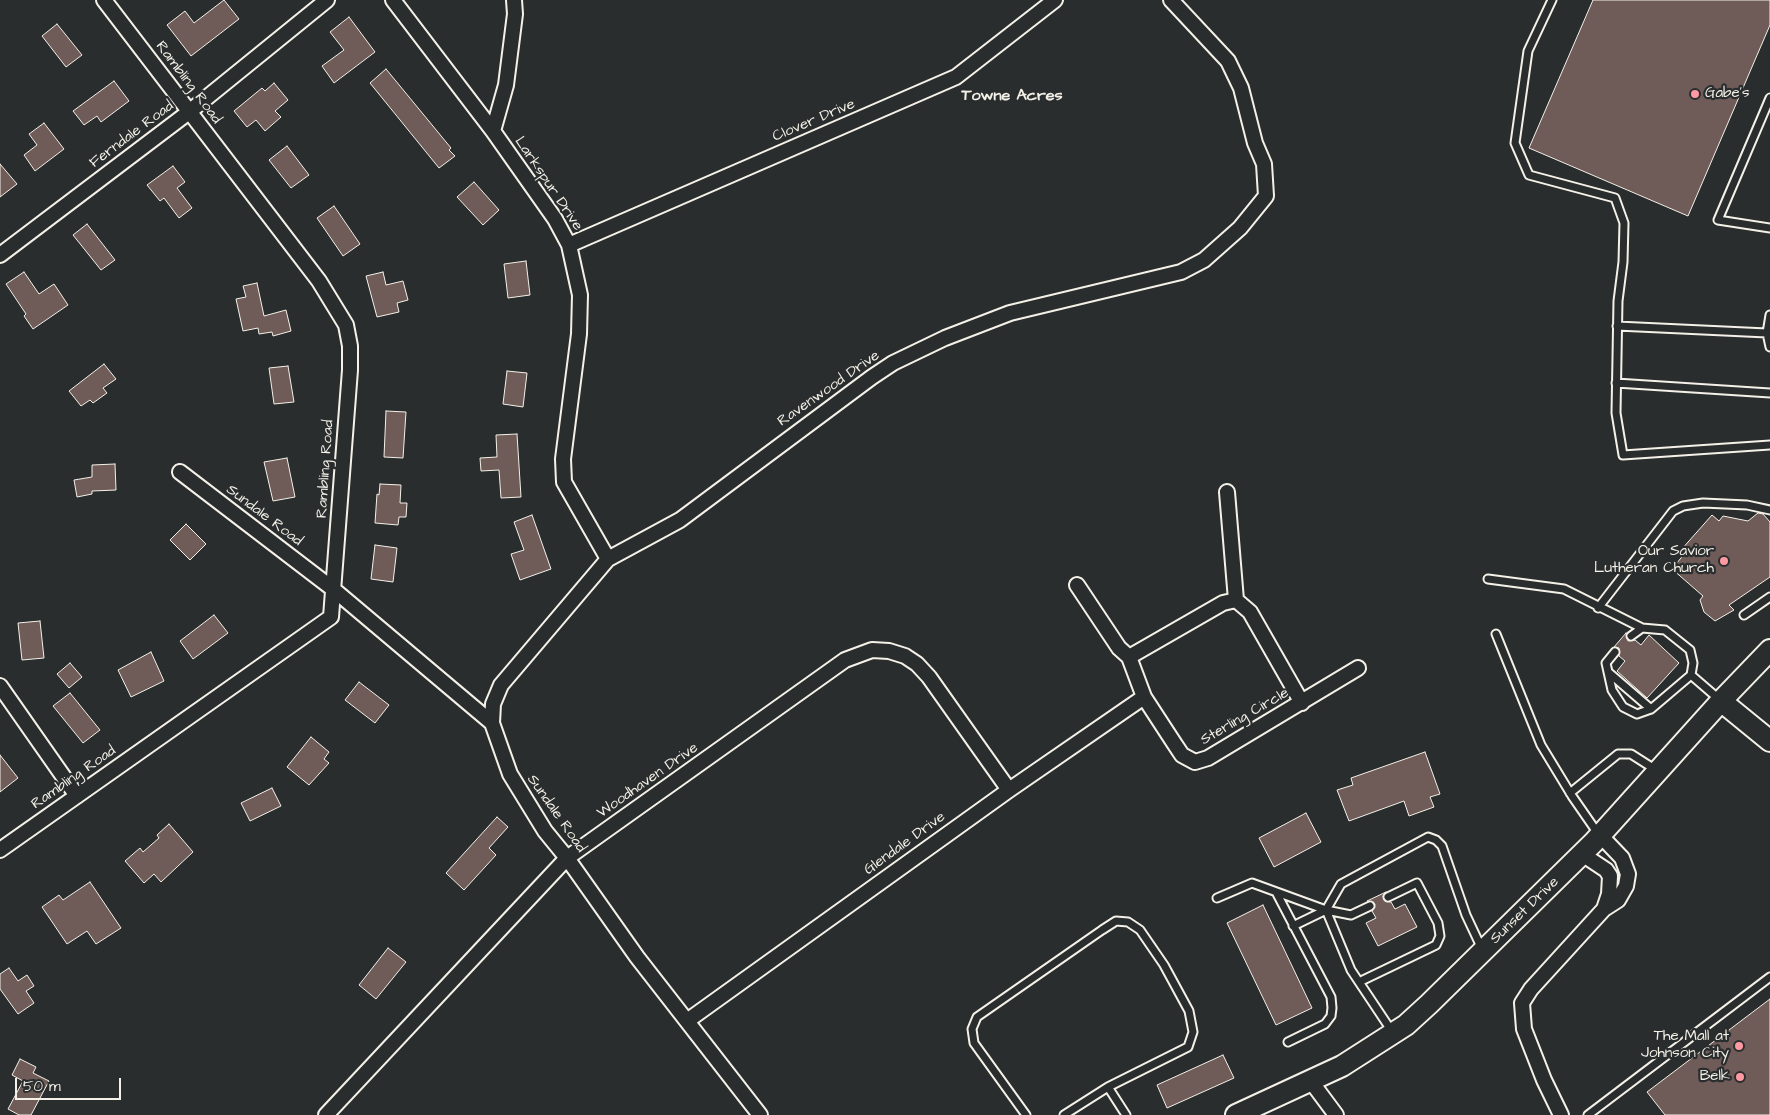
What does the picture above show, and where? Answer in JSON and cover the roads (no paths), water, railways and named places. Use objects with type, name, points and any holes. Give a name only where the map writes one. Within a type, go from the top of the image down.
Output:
[{"type":"main road","name":"Sunset Drive","points":[[1236,1115],[1342,1066],[1393,1033],[1429,1004],[1582,854],[1770,650]]},
{"type":"main road","points":[[1721,701],[1770,741]]},
{"type":"street","name":"Rambling Road","points":[[0,850],[331,617],[350,370],[350,346],[346,325],[318,281],[104,0]]},
{"type":"street","name":"Ferndale Road","points":[[0,255],[189,112],[327,0]]},
{"type":"street","name":"Larkspur Drive","points":[[393,0],[493,131],[555,219],[570,245],[580,295],[579,334],[563,459],[564,482],[608,559]]},
{"type":"street","points":[[493,131],[506,85],[515,14],[514,0]]},
{"type":"street","name":"Clover Drive","points":[[570,245],[956,77],[1055,0]]},
{"type":"street","name":"Ravenwood Drive","points":[[492,723],[493,704],[501,685],[608,559],[680,520],[844,396],[893,363],[945,338],[1010,312],[1129,286],[1180,272],[1204,260],[1240,228],[1266,196],[1264,164],[1255,142],[1241,88],[1228,62],[1171,0]]},
{"type":"street","name":"Sundale Road","points":[[180,472],[333,590],[492,723],[506,766],[525,802],[637,956],[760,1115]]},
{"type":"street","points":[[1129,657],[1223,603],[1236,600],[1227,492]]},
{"type":"street","points":[[1077,585],[1119,648],[1129,657],[1133,673],[1144,697]]},
{"type":"street","name":"Sterling Circle","points":[[1144,697],[1182,755],[1195,762],[1208,758],[1302,703],[1250,612],[1236,600]]},
{"type":"street","name":"Woodhaven Drive","points":[[326,1115],[567,858],[845,660],[872,650],[889,651],[905,656],[930,677],[1009,790]]},
{"type":"street","points":[[1302,703],[1358,668]]},
{"type":"street","points":[[0,686],[76,796]]},
{"type":"street","name":"Glendale Drive","points":[[687,1021],[1009,790],[1144,697]]},
{"type":"street","points":[[1561,1115],[1544,1080],[1524,1029],[1522,1003],[1531,989],[1604,909],[1618,900],[1626,886],[1628,874],[1622,858],[1600,835]]},
{"type":"street","points":[[1582,854],[1606,870],[1610,876],[1609,894],[1604,909]]},
{"type":"street","points":[[1310,1080],[1336,1115]]},
{"type":"lane","points":[[1552,0],[1528,51],[1515,143],[1529,175],[1615,198],[1624,223],[1623,262],[1618,301],[1616,383],[1616,412],[1623,455],[1770,446]]},
{"type":"lane","points":[[1770,98],[1718,220],[1770,228]]},
{"type":"lane","points":[[1770,315],[1767,333],[1770,347]]},
{"type":"lane","points":[[1617,326],[1767,333]]},
{"type":"lane","points":[[1616,383],[1770,393]]},
{"type":"lane","points":[[1598,608],[1673,511],[1683,506],[1703,503],[1747,505],[1770,510]]},
{"type":"lane","points":[[1488,578],[1564,590],[1642,628],[1665,630],[1690,650],[1693,663],[1691,675],[1651,709],[1637,714],[1623,707],[1612,690],[1606,663],[1615,652]]},
{"type":"lane","points":[[1744,615],[1770,597]]},
{"type":"lane","points":[[1631,636],[1642,628]]},
{"type":"lane","points":[[1496,634],[1541,745],[1570,793],[1600,835]]},
{"type":"lane","points":[[1608,672],[1651,709]]},
{"type":"lane","points":[[1691,675],[1721,701]]},
{"type":"lane","points":[[1570,793],[1618,754],[1631,754],[1657,771]]},
{"type":"lane","points":[[1293,926],[1326,910],[1340,884],[1428,837],[1436,840],[1442,846],[1466,915],[1483,951]]},
{"type":"lane","points":[[1217,898],[1252,883],[1326,910],[1351,915],[1370,906]]},
{"type":"lane","points":[[1358,982],[1436,945],[1440,936],[1438,923],[1417,883],[1388,896]]},
{"type":"lane","points":[[1276,892],[1331,997],[1332,1008],[1331,1016],[1325,1024],[1288,1042]]},
{"type":"lane","points":[[1326,910],[1351,970],[1393,1033]]},
{"type":"lane","points":[[1026,1115],[974,1043],[972,1029],[977,1017],[1116,921],[1128,922],[1140,930],[1164,965],[1189,1011],[1193,1032],[1188,1047],[1108,1087],[1064,1115]]},
{"type":"lane","points":[[1588,1115],[1770,977]]},
{"type":"lane","points":[[1108,1087],[1126,1115]]},
{"type":"place","name":"Gabe's","points":[[1695,94]]},
{"type":"place","name":"Our Savior Lutheran Church","points":[[1724,561]]},
{"type":"place","name":"The Mall at Johnson City","points":[[1739,1046]]},
{"type":"place","name":"Belk","points":[[1740,1077]]},
{"type":"district","name":"Towne Acres","points":[[1012,97]]}]
